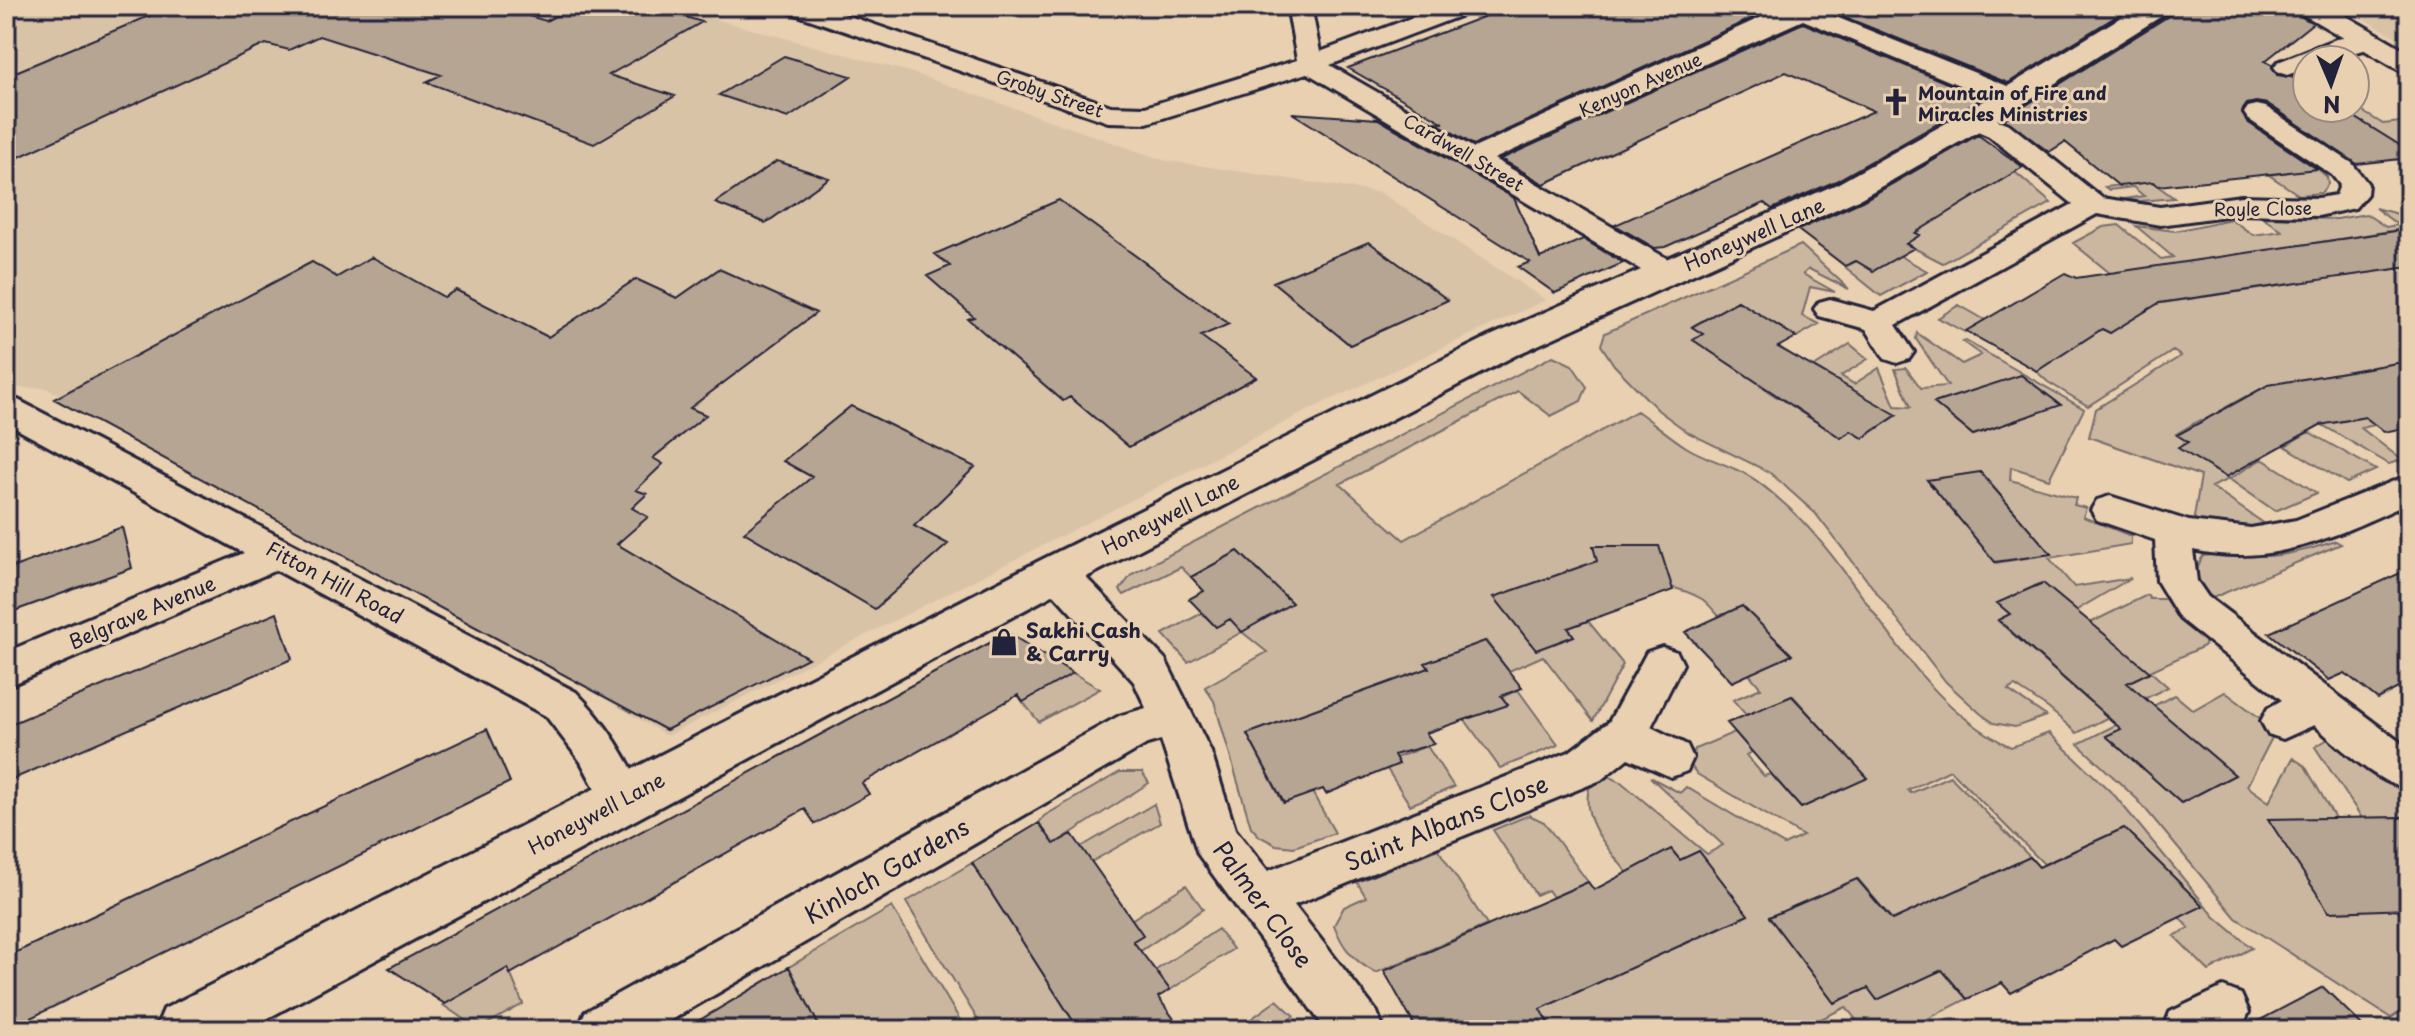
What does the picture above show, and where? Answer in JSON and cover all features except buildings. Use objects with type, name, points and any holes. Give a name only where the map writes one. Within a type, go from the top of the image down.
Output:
[{"type":"main road","name":"Honeywell Lane","points":[[185,1030],[1057,572],[1502,346],[1849,191],[1993,108],[2158,6]]},
{"type":"main road","points":[[2309,6],[2409,64]]},
{"type":"street","name":"Groby Street","points":[[794,6],[1108,114],[1147,115],[1310,64],[1465,6]]},
{"type":"street","points":[[1295,6],[1301,16],[1310,64]]},
{"type":"street","name":"Royle Close","points":[[1808,8],[1993,108],[1999,130],[2093,205],[2160,216],[2230,205],[2318,207],[2345,202],[2354,190],[2348,176],[2257,113]]},
{"type":"street","name":"Kenyon Avenue","points":[[1474,158],[1808,8]]},
{"type":"street","points":[[2287,67],[2345,44],[2370,41]]},
{"type":"street","name":"Cardwell Street","points":[[1310,64],[1669,273]]},
{"type":"street","points":[[2272,145],[2301,142]]},
{"type":"street","points":[[1878,322],[2093,205]]},
{"type":"street","points":[[1830,309],[1878,322],[1897,352]]},
{"type":"street","name":"Fitton Hill Road","points":[[6,408],[561,704],[585,727],[601,751],[624,799]]},
{"type":"street","points":[[2110,510],[2174,532],[2245,542],[2269,541],[2300,533],[2409,488]]},
{"type":"street","points":[[2174,532],[2177,587],[2194,608],[2299,712],[2402,769]]},
{"type":"street","name":"Belgrave Avenue","points":[[6,670],[258,563],[276,550]]},
{"type":"street","name":"Palmer Close","points":[[1057,572],[1150,671],[1189,752],[1215,839],[1358,1030]]},
{"type":"street","name":"Saint Albans Close","points":[[1259,897],[1585,766],[1625,735],[1662,664]]},
{"type":"street","name":"Kinloch Gardens","points":[[604,1030],[1135,729],[1173,719]]},
{"type":"street","points":[[1625,735],[1671,758]]},
{"type":"shaded area","points":[[6,6],[667,6],[913,73],[1163,160],[1381,193],[1546,300],[1315,407],[667,736],[300,516],[46,388],[6,388]]},
{"type":"shaded area","points":[[2340,6],[2409,6],[2409,44]]},
{"type":"shaded area","points":[[2371,117],[2383,124],[2409,121],[2409,151],[2366,124],[2371,124]]},
{"type":"shaded area","points":[[2121,159],[2174,198],[2123,199],[2144,196],[2133,187],[2109,190],[2105,187],[2150,182]]},
{"type":"shaded area","points":[[2300,159],[2311,163],[2327,177],[2328,184],[2321,193],[2299,195],[2269,175],[2290,172]]},
{"type":"shaded area","points":[[2015,172],[2051,203],[1943,263],[1900,241],[1919,236],[1915,233]]},
{"type":"shaded area","points":[[2375,208],[2409,217],[2409,228],[2295,246],[2338,277],[2409,267],[2409,361],[2285,382],[2334,423],[2366,417],[2375,425],[2361,428],[2402,460],[2389,464],[2317,422],[2246,396],[2225,408],[2216,429],[2200,420],[2176,434],[2188,442],[2179,448],[2229,479],[2211,487],[2265,524],[2250,528],[2197,522],[2194,517],[2201,476],[2089,437],[2096,409],[2181,356],[2173,351],[2088,406],[2048,382],[2035,370],[2048,361],[2111,274],[2073,243],[2103,227],[2119,225],[2161,259],[2173,257],[2136,226],[2175,231],[2231,219],[2253,235],[2282,231],[2263,217],[2337,219],[2366,214],[2386,227],[2398,225]],"holes":[[[2324,279],[2149,305],[2124,282]]]},
{"type":"shaded area","points":[[1801,245],[1849,289],[1809,269],[1803,274],[1835,292],[1810,287],[1802,316],[1819,324],[1796,337],[1738,301],[1692,326],[1703,334],[1693,340],[1751,363],[1779,347],[1795,357],[1760,386],[1777,397],[1786,392],[1808,406],[1800,412],[1841,437],[1851,431],[1863,438],[1896,416],[1814,367],[1850,344],[1868,359],[1841,376],[1854,384],[1879,368],[1895,406],[1911,407],[1895,369],[1906,368],[1921,388],[1948,386],[1916,339],[1917,333],[1962,364],[1981,355],[1963,342],[1966,341],[2084,409],[2049,479],[2011,467],[2010,480],[2076,498],[2074,505],[2086,508],[2083,517],[2131,536],[2131,544],[2049,558],[2074,587],[2131,578],[2075,611],[2041,583],[1998,603],[2010,614],[1998,621],[2090,702],[2149,672],[2090,623],[2147,595],[2150,599],[2165,599],[2174,611],[2208,637],[2204,646],[2150,671],[2168,687],[2077,733],[2048,708],[2015,686],[2008,690],[2046,716],[2015,727],[1994,723],[1946,682],[1815,513],[1769,472],[1689,433],[1659,411],[1614,365],[1601,345],[1605,333]],"holes":[[[2021,375],[2060,405],[1973,435],[1935,404]],[[1980,472],[2051,554],[1996,563],[1928,481]]]},
{"type":"shaded area","points":[[1884,247],[1927,271],[1881,296],[1845,267]]},
{"type":"shaded area","points":[[1959,305],[1985,320],[1965,332],[1938,318]]},
{"type":"shaded area","points":[[1553,356],[1572,365],[1587,387],[1581,401],[1551,416],[1518,391],[1340,484],[1404,540],[1637,411],[1686,447],[1753,478],[1790,509],[1818,538],[1917,670],[1945,700],[1976,726],[2011,747],[2049,733],[2115,796],[2215,917],[2252,948],[2209,971],[2174,936],[2189,928],[2179,917],[2202,905],[2124,828],[2044,864],[1950,770],[1908,790],[1911,793],[1950,776],[2030,857],[1899,918],[1967,999],[1927,1019],[1935,1030],[1864,1030],[1846,1007],[1798,1030],[1541,1030],[1550,1026],[1540,1009],[1643,962],[1667,927],[1681,946],[1748,915],[1699,851],[1680,860],[1672,850],[1649,861],[1633,880],[1594,826],[1587,801],[1589,788],[1608,776],[1621,782],[1707,854],[1723,845],[1650,777],[1680,793],[1686,787],[1784,845],[1803,836],[1697,774],[1689,763],[1695,749],[1735,732],[1752,752],[1746,755],[1764,776],[1771,774],[1801,808],[1867,778],[1793,696],[1746,715],[1733,700],[1761,688],[1749,674],[1791,654],[1742,606],[1720,617],[1702,599],[1656,584],[1572,586],[1495,598],[1530,643],[1547,637],[1554,644],[1574,636],[1568,628],[1588,621],[1623,664],[1593,721],[1543,656],[1509,671],[1486,641],[1426,663],[1448,695],[1410,708],[1393,681],[1247,734],[1283,803],[1312,792],[1335,833],[1294,847],[1276,845],[1259,836],[1251,827],[1214,701],[1205,687],[1267,652],[1242,632],[1188,662],[1163,634],[1202,613],[1216,627],[1230,619],[1291,602],[1238,551],[1191,577],[1181,567],[1124,595],[1120,590],[1132,574]],"holes":[[[1858,879],[1926,959],[1877,999],[1868,988],[1834,1003],[1769,917]]]},
{"type":"shaded area","points":[[2309,432],[2376,470],[2347,483],[2285,446]]},
{"type":"shaded area","points":[[2262,459],[2317,493],[2275,511],[2229,479]]},
{"type":"shaded area","points":[[2336,541],[2341,544],[2210,599],[2198,578],[2203,556],[2276,555]]},
{"type":"shaded area","points":[[1073,673],[1100,689],[1039,722],[1023,702]]},
{"type":"shaded area","points":[[1518,690],[1558,745],[1500,768],[1460,713],[1479,705],[1485,713],[1507,704],[1502,697]]},
{"type":"shaded area","points":[[2225,692],[2276,730],[2247,786],[2269,802],[2293,758],[2305,766],[2335,818],[2269,820],[2329,912],[2361,911],[2384,889],[2400,913],[2409,913],[2409,1006],[2391,1018],[2236,918],[2138,800],[2078,744],[2175,695],[2193,710]],"holes":[[[2182,730],[2235,775],[2181,803],[2107,736]]]},
{"type":"shaded area","points":[[2333,736],[2409,794],[2409,817],[2362,818],[2315,747]]},
{"type":"shaded area","points":[[1427,746],[1454,787],[1410,805],[1387,769],[1399,764],[1395,758]]},
{"type":"shaded area","points":[[1120,772],[1142,772],[1149,783],[1054,844],[1039,823],[1044,816]]},
{"type":"shaded area","points":[[1154,804],[1160,823],[1091,862],[1081,847]]},
{"type":"shaded area","points":[[1529,815],[1544,822],[1588,882],[1553,897],[1548,890],[1536,895],[1493,830]]},
{"type":"shaded area","points":[[1438,849],[1487,925],[1376,973],[1350,954],[1334,925],[1344,907],[1366,897],[1357,882]]},
{"type":"shaded area","points":[[972,863],[1070,1016],[1138,982],[1218,929],[1233,949],[1170,990],[1160,977],[1081,1030],[984,1030],[906,902]]},
{"type":"shaded area","points":[[1186,885],[1203,909],[1130,958],[1123,948],[1142,935],[1131,920]]},
{"type":"shaded area","points":[[892,907],[966,1030],[821,1030],[789,967]]},
{"type":"shaded area","points":[[508,968],[523,1004],[478,1029],[443,1005]]},
{"type":"shaded area","points":[[1277,1000],[1294,1016],[1274,1030],[1236,1030]]},
{"type":"place","name":"Mountain of Fire and Miracles Ministries","points":[[1896,102]]},
{"type":"place","name":"Sakhi Cash & Carry","points":[[1004,642]]}]
